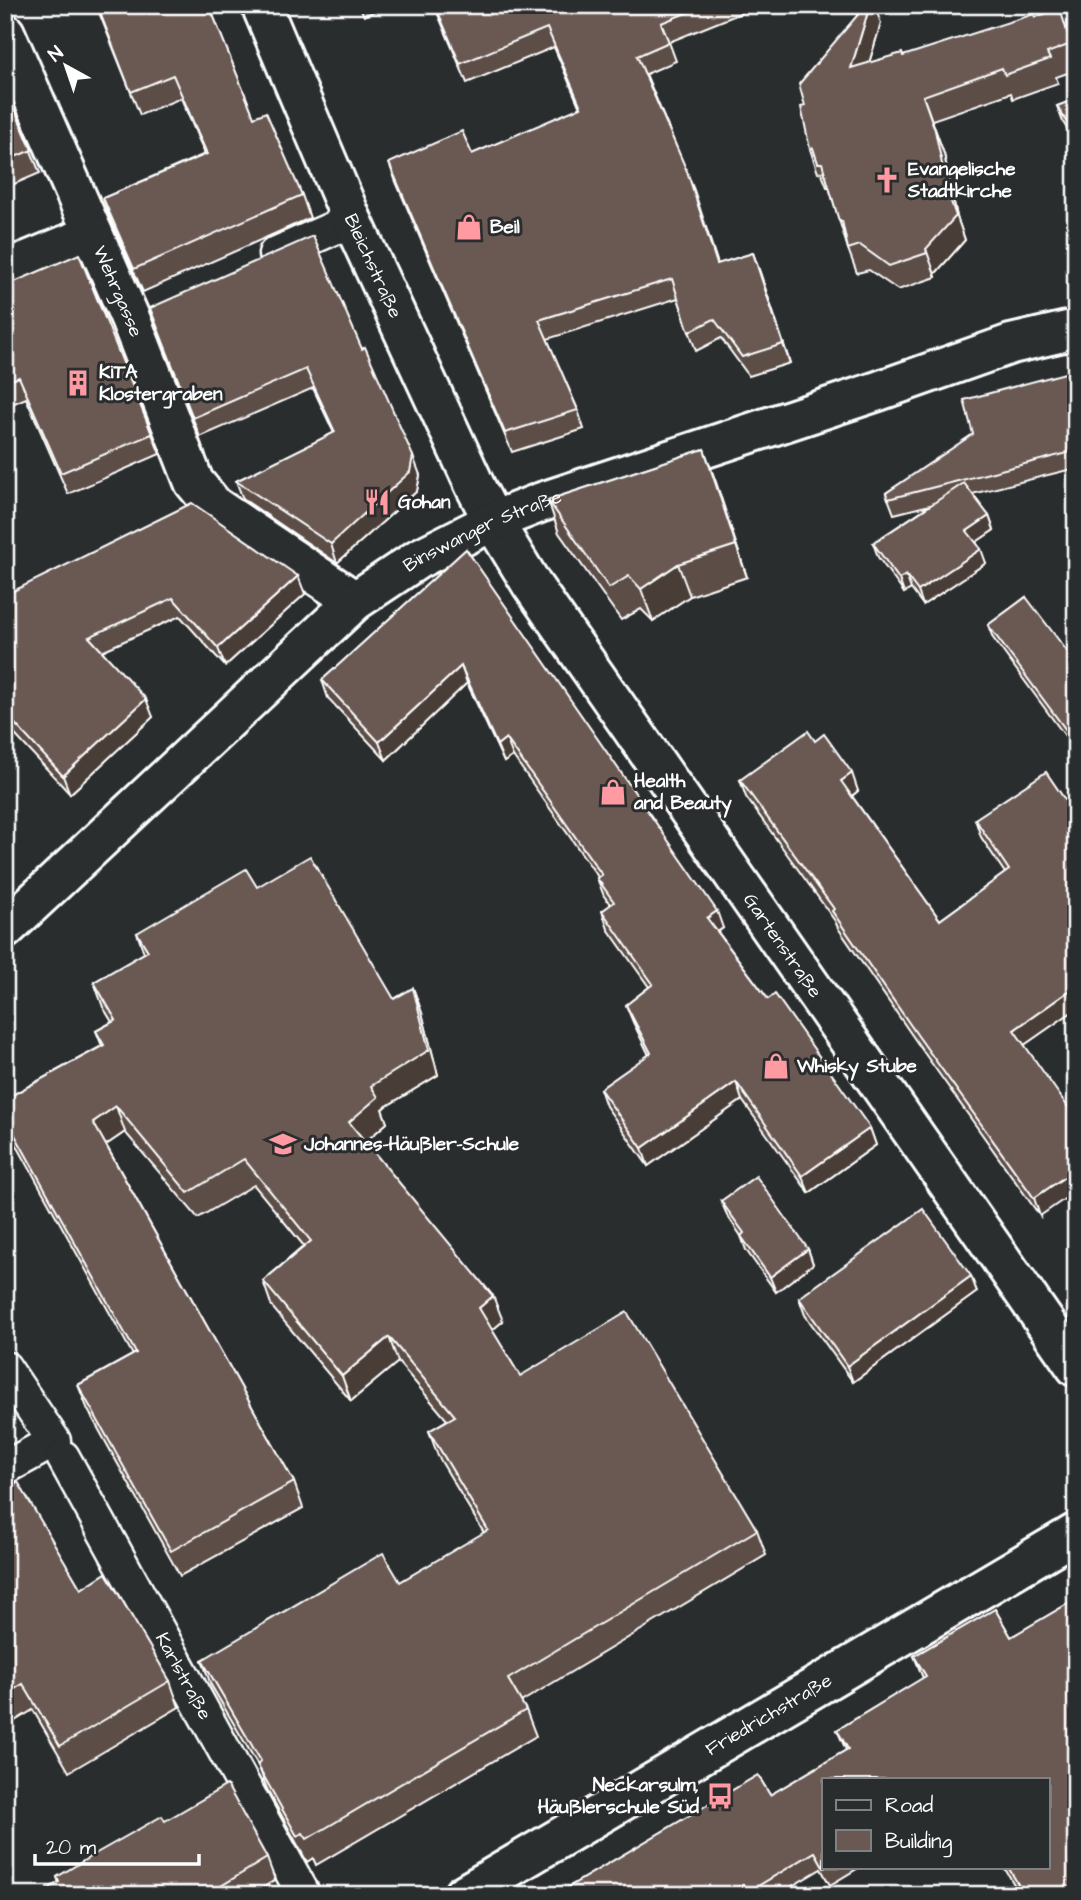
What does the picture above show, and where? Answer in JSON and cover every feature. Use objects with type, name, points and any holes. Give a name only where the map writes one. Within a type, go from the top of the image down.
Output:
[{"type":"street","name":"Bleichstraße","points":[[261,5],[352,220],[493,521]]},
{"type":"street","name":"Wehrgasse","points":[[5,33],[93,234],[142,313],[194,482],[214,506],[355,601]]},
{"type":"street","points":[[5,270],[93,234]]},
{"type":"street","name":"Binswanger Straße","points":[[5,929],[355,601],[418,559],[493,521],[542,502],[878,391],[1010,344],[1076,329]]},
{"type":"street","name":"Gartenstraße","points":[[493,521],[532,585],[1076,1367]]},
{"type":"street","name":"Friedrichstraße","points":[[463,1895],[1076,1532]]},
{"type":"lane","points":[[253,264],[352,220]]},
{"type":"lane","name":"Karlstraße","points":[[5,1368],[59,1449],[304,1895]]},
{"type":"lane","points":[[5,1468],[59,1449]]},
{"type":"building","points":[[97,5],[209,5],[254,117],[266,112],[302,195],[134,269],[103,198],[207,154],[173,75],[131,92]]},
{"type":"building","points":[[435,5],[706,5],[661,23],[669,42],[637,56],[687,171],[717,264],[753,253],[783,344],[742,357],[714,319],[689,332],[672,279],[539,320],[578,410],[505,433],[389,163],[462,131],[472,154],[581,107],[547,28],[460,64]]},
{"type":"building","name":"Evangelische Stadtkirche","points":[[866,5],[870,5],[851,68],[902,53],[903,56],[1034,14],[1035,17],[1060,9],[1071,44],[1047,53],[1050,59],[1005,75],[1002,68],[923,96],[935,130],[948,193],[956,216],[926,249],[927,253],[889,266],[860,245],[848,249],[842,221],[839,221],[822,163],[818,163],[813,148],[810,149],[801,107],[805,106],[799,84]]},
{"type":"building","points":[[5,87],[32,150],[5,161]]},
{"type":"building","points":[[1076,99],[1076,138],[1057,106]]},
{"type":"building","points":[[313,236],[362,349],[365,347],[413,456],[410,472],[331,544],[236,481],[335,432],[306,369],[193,418],[150,308]]},
{"type":"building","name":"KiTA Klostergraben","points":[[79,254],[152,434],[61,473],[19,377],[5,383],[5,286]]},
{"type":"building","points":[[1076,370],[1076,452],[888,499],[886,493],[973,434],[964,400]]},
{"type":"building","points":[[704,449],[736,545],[678,564],[641,589],[629,576],[609,588],[548,500]]},
{"type":"building","points":[[964,483],[989,516],[967,531],[981,549],[918,591],[906,575],[899,579],[873,543]]},
{"type":"building","points":[[192,503],[298,576],[218,648],[173,598],[89,637],[146,699],[63,776],[5,713],[5,595]]},
{"type":"building","points":[[466,549],[717,911],[707,918],[768,999],[775,994],[870,1128],[802,1176],[736,1082],[642,1148],[600,1089],[651,1053],[626,1005],[653,984],[602,911],[614,902],[597,878],[602,875],[506,738],[497,745],[461,666],[379,742],[322,680]]},
{"type":"building","points":[[1026,597],[1076,663],[1076,730],[1069,734],[988,625]]},
{"type":"building","points":[[808,731],[815,741],[824,734],[852,773],[841,781],[940,920],[1009,870],[975,819],[1046,772],[1076,816],[1076,986],[1014,1030],[1070,1110],[1076,1106],[1076,1169],[1034,1198],[918,1036],[832,911],[834,909],[740,780]]},
{"type":"building","points":[[310,856],[394,999],[413,988],[429,1050],[371,1086],[378,1097],[349,1122],[493,1296],[479,1308],[520,1376],[627,1312],[757,1530],[508,1679],[526,1710],[307,1839],[303,1833],[297,1836],[257,1764],[261,1761],[202,1660],[383,1553],[400,1582],[488,1530],[429,1431],[455,1416],[389,1337],[342,1376],[263,1281],[311,1241],[244,1159],[188,1193],[116,1106],[93,1122],[294,1482],[171,1551],[78,1385],[136,1353],[5,1117],[5,1099],[104,1045],[96,1031],[116,1020],[94,982],[148,951],[137,933],[246,869],[257,887]]},
{"type":"building","points":[[756,1176],[808,1249],[770,1277],[741,1236],[744,1233],[721,1201]]},
{"type":"building","points":[[923,1209],[971,1276],[847,1366],[799,1298]]},
{"type":"building","points":[[18,1482],[81,1589],[106,1573],[170,1681],[60,1746],[23,1684],[5,1695],[5,1490]]},
{"type":"building","points":[[1076,1599],[1076,1895],[1015,1895],[1022,1891],[1009,1868],[1050,1868],[1050,1778],[822,1778],[822,1864],[815,1852],[748,1892],[743,1884],[724,1895],[555,1895],[758,1775],[770,1795],[848,1749],[837,1730],[926,1676],[914,1656],[995,1609],[1011,1637]]},
{"type":"building","points":[[227,1785],[267,1858],[206,1895],[38,1895],[59,1882],[57,1877],[93,1855],[162,1816],[165,1821]]},
{"type":"place","name":"Evangelische Stadtkirche","points":[[887,180]]},
{"type":"place","name":"Beil","points":[[469,227]]},
{"type":"place","name":"KiTA Klostergraben","points":[[78,383]]},
{"type":"place","name":"Gohan","points":[[377,502]]},
{"type":"place","name":"Health and Beauty","points":[[613,792]]},
{"type":"place","name":"Whisky Stube","points":[[776,1066]]},
{"type":"place","name":"Johannes-Häußler-Schule","points":[[283,1144]]},
{"type":"place","name":"Neckarsulm, Häußlerschule Süd","points":[[720,1796]]}]
